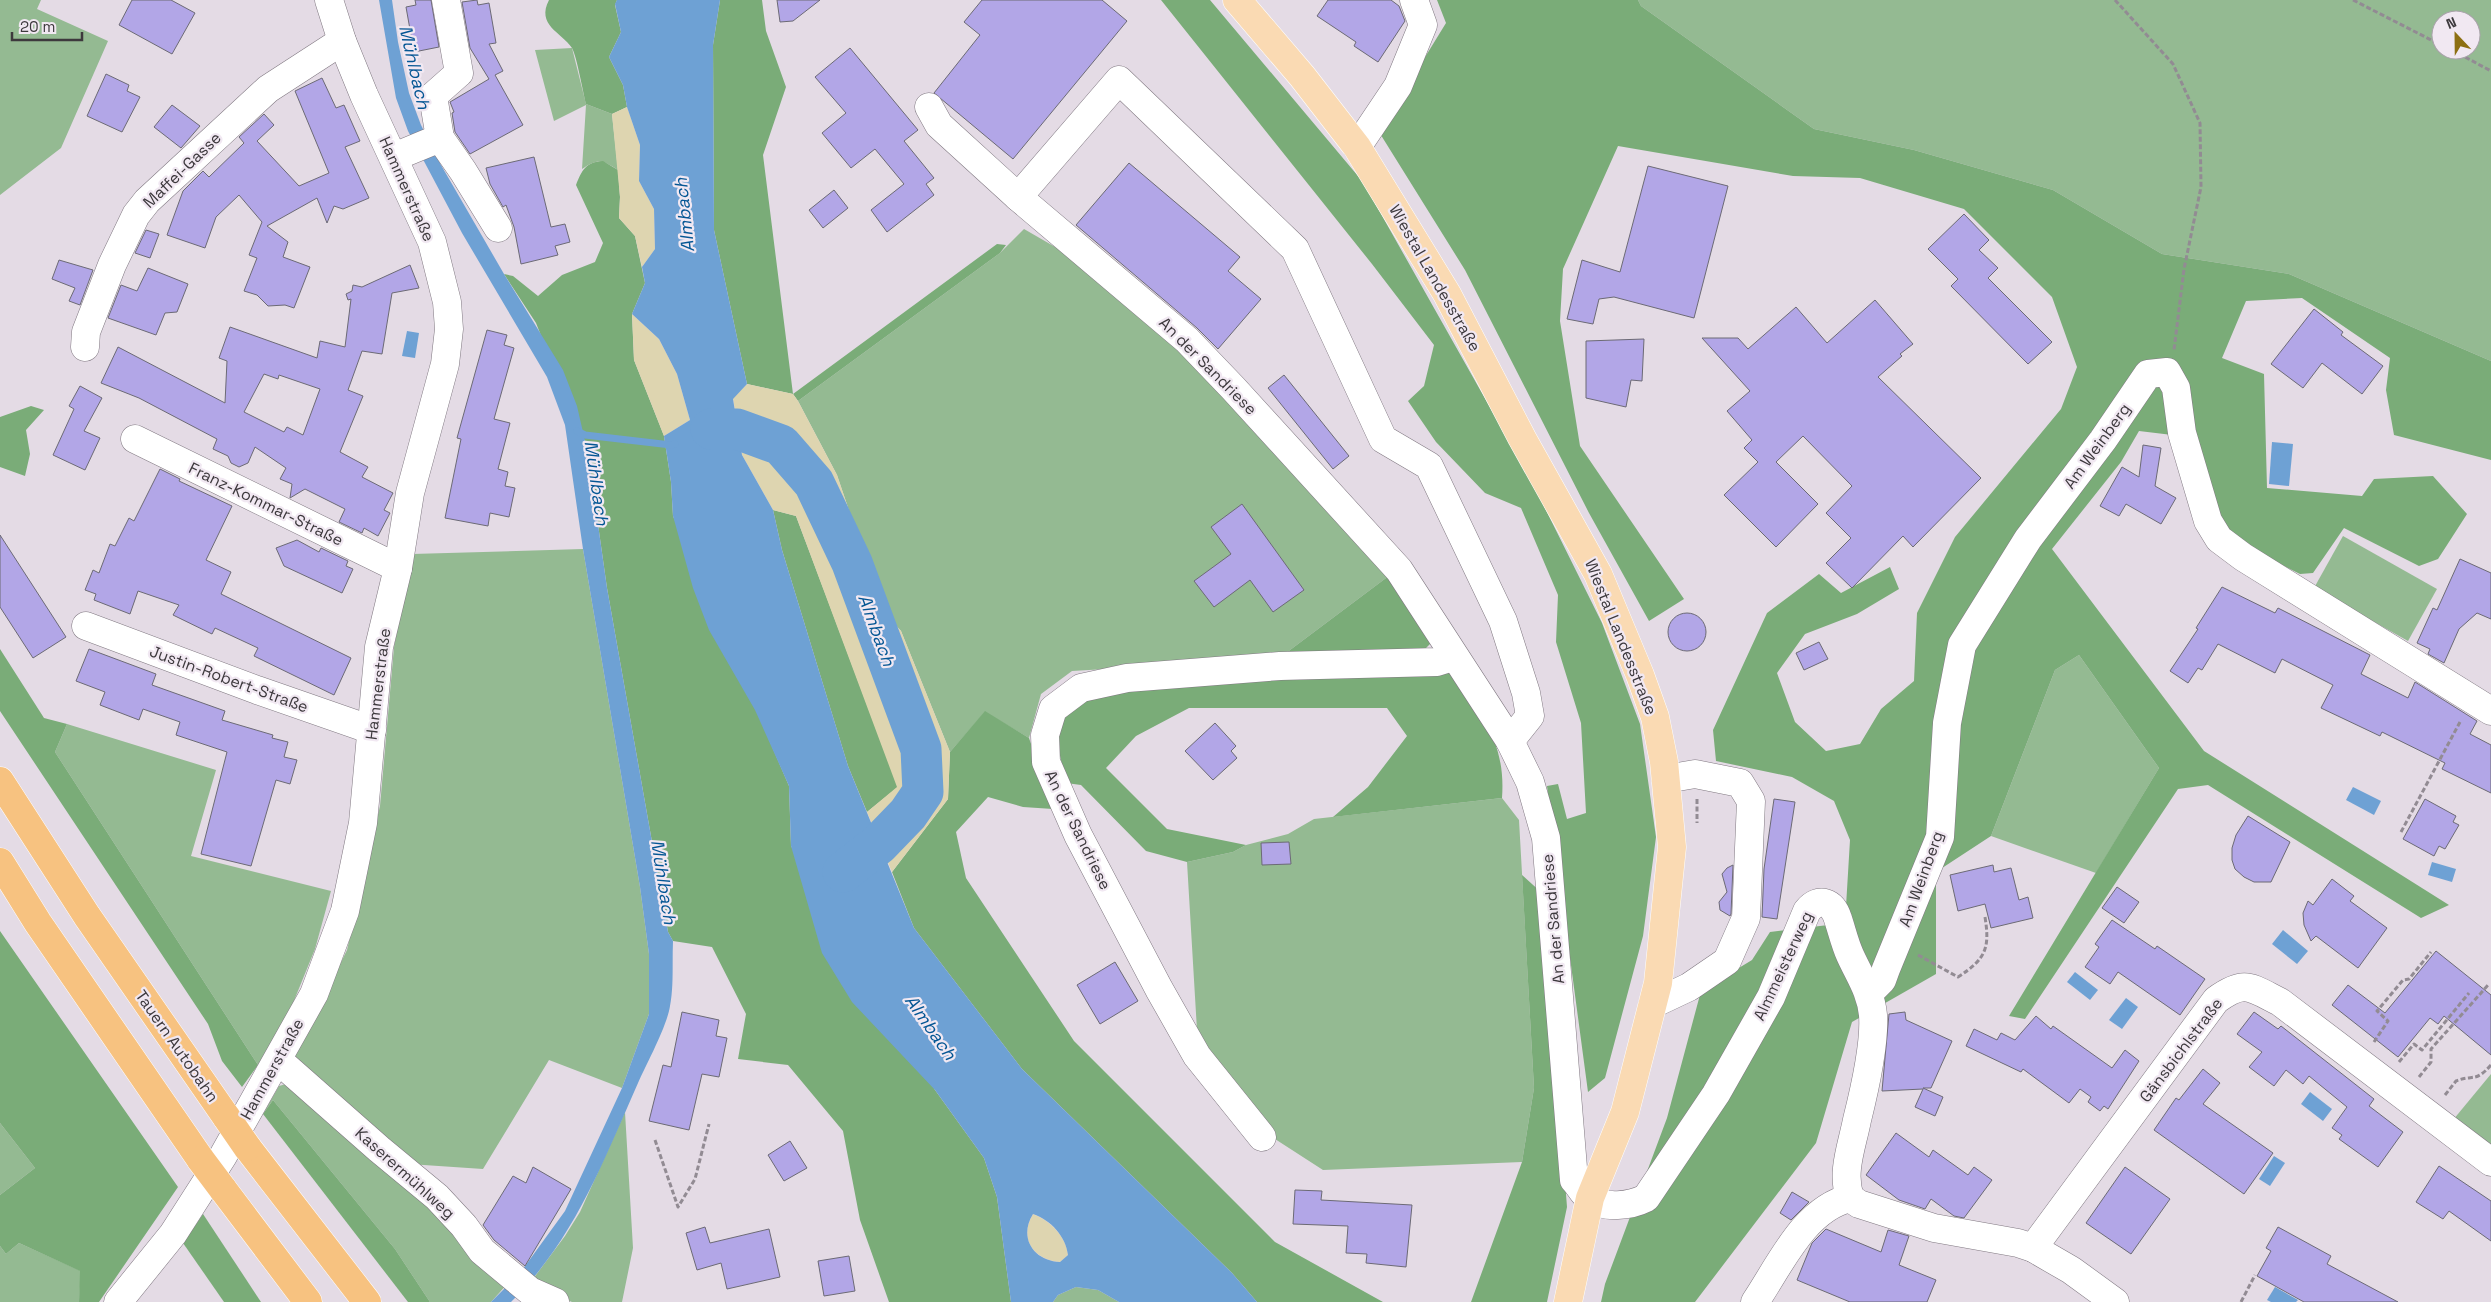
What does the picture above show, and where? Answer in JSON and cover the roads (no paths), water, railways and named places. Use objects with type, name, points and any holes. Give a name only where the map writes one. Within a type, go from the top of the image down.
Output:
[{"type":"highway","name":"Tauern Autobahn","points":[[0,781],[87,916],[247,1148],[367,1302]]},
{"type":"highway","points":[[0,862],[38,923],[202,1160],[308,1302]]},
{"type":"main road","name":"Wiestal Landesstraße","points":[[1237,0],[1302,76],[1357,148],[1448,294],[1522,438],[1598,574],[1640,675],[1655,717],[1666,779],[1672,847],[1658,983],[1626,1112],[1590,1198],[1568,1302]]},
{"type":"street","name":"Hammerstraße","points":[[118,1302],[173,1234],[223,1156],[314,994],[345,911],[364,823],[379,647],[398,568],[410,493],[445,364],[449,329],[447,302],[432,242],[399,155],[364,95],[342,40],[329,0]]},
{"type":"street","points":[[446,0],[459,73],[433,96],[435,140],[464,171],[498,228]]},
{"type":"street","points":[[1357,148],[1398,86],[1423,25],[1414,0]]},
{"type":"street","name":"Maffei-Gasse","points":[[85,347],[86,332],[112,265],[136,215],[147,201],[268,89],[342,40]]},
{"type":"street","points":[[1018,197],[1119,80],[1295,249],[1383,440],[1429,466],[1503,621],[1526,693],[1530,716],[1510,741]]},
{"type":"street","name":"An der Sandriese","points":[[929,107],[939,125],[1018,197],[1187,340],[1233,388],[1399,570],[1453,657],[1510,741],[1530,782],[1546,838],[1574,1180],[1590,1198]]},
{"type":"street","points":[[399,155],[435,140]]},
{"type":"street","name":"Am Weinberg","points":[[1869,993],[1882,980],[1940,837],[1947,722],[1962,646],[2028,539],[2103,440],[2148,374],[2167,372],[2176,388],[2182,433],[2208,521],[2220,539],[2243,557],[2491,711]]},
{"type":"street","name":"Franz-Kommar-Straße","points":[[135,438],[398,568]]},
{"type":"street","name":"Justin-Robert-Straße","points":[[86,626],[257,690],[372,730]]},
{"type":"street","name":"An der Sandriese","points":[[1262,1137],[1197,1056],[1159,989],[1078,835],[1046,762],[1045,735],[1053,709],[1081,688],[1126,678],[1280,666],[1437,662],[1453,657]]},
{"type":"street","points":[[1653,1004],[1689,987],[1727,961],[1746,918],[1751,801],[1740,783],[1695,774],[1666,779]]},
{"type":"street","name":"Almmeisterweg","points":[[1590,1198],[1616,1206],[1631,1205],[1646,1198],[1730,1070],[1771,997],[1807,912],[1812,904],[1822,901],[1830,904],[1836,911],[1850,954],[1869,993],[1873,1016],[1867,1072],[1846,1171],[1850,1198]]},
{"type":"street","name":"Gänsbichlstraße","points":[[2032,1248],[2216,1000],[2231,989],[2240,986],[2253,988],[2280,1002],[2491,1162]]},
{"type":"street","name":"Kaserermühlweg","points":[[278,1060],[379,1149],[437,1196],[464,1226],[482,1251],[530,1291],[555,1302]]},
{"type":"street","points":[[1756,1302],[1798,1236],[1820,1212],[1837,1201],[1850,1198],[1859,1204],[1934,1228],[2018,1243],[2032,1248],[2071,1270],[2115,1302]]},
{"type":"water","points":[[379,0],[392,0],[398,42],[409,93],[421,125],[441,165],[504,274],[563,370],[577,406],[588,454],[607,588],[668,932],[673,941],[671,998],[665,1024],[585,1199],[552,1253],[511,1302],[491,1302],[520,1273],[565,1211],[622,1088],[649,1014],[649,954],[640,887],[583,549],[565,425],[547,377],[462,233],[408,131],[396,98]]},
{"type":"water","points":[[617,0],[720,0],[713,45],[714,230],[747,384],[733,399],[742,455],[773,510],[782,550],[848,766],[914,928],[1022,1069],[1232,1273],[1257,1302],[1119,1302],[1098,1290],[1076,1287],[1058,1295],[1053,1302],[1011,1302],[997,1197],[984,1158],[935,1090],[852,1002],[822,953],[791,846],[789,786],[755,710],[709,630],[693,588],[673,516],[671,482],[664,436],[690,420],[677,374],[659,339],[632,314],[645,283],[642,267],[655,249],[654,209],[639,181],[640,145],[627,107],[623,85],[609,57],[621,32],[615,4]],"holes":[[[1033,1214],[1040,1217],[1056,1230],[1067,1248],[1068,1255],[1060,1262],[1051,1261],[1043,1257],[1031,1247],[1027,1231],[1029,1223]]]},
{"type":"water","points":[[407,331],[419,333],[415,358],[402,356]]},
{"type":"water","points":[[2272,442],[2293,444],[2289,486],[2269,484]]},
{"type":"water","points":[[2353,787],[2381,801],[2374,815],[2346,800]]},
{"type":"water","points":[[2432,862],[2456,869],[2452,882],[2428,875]]},
{"type":"water","points":[[2283,930],[2308,951],[2297,964],[2272,944]]},
{"type":"water","points":[[2075,972],[2098,990],[2090,1000],[2067,982]]},
{"type":"water","points":[[2126,998],[2138,1007],[2122,1029],[2109,1020]]},
{"type":"water","points":[[2310,1092],[2332,1109],[2323,1121],[2301,1104]]},
{"type":"water","points":[[2274,1156],[2285,1163],[2270,1186],[2259,1179]]},
{"type":"water","points":[[2275,1287],[2298,1300],[2296,1302],[2271,1302],[2267,1300]]},
{"type":"waterway","name":"Almbach","points":[[711,429],[737,429],[781,445],[814,483],[852,563],[921,749],[923,792],[908,814],[879,844],[843,872]]},
{"type":"waterway","name":"Mühlbach","points":[[577,431],[585,435],[675,444]]}]
